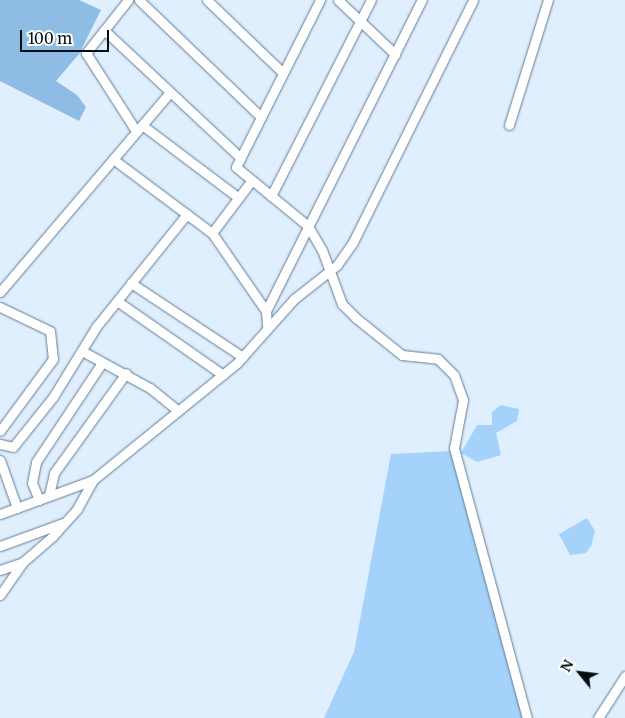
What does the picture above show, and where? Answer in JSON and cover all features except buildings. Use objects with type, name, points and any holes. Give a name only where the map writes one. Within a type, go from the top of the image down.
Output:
[{"type":"street","points":[[128,0],[86,53],[139,128],[239,198]]},
{"type":"street","points":[[139,0],[261,117]]},
{"type":"street","points":[[207,0],[284,73]]},
{"type":"street","points":[[320,0],[236,167],[308,226],[330,272],[342,304],[356,318],[402,355],[438,359],[454,375],[463,400],[454,448],[527,718]]},
{"type":"street","points":[[338,0],[395,54]]},
{"type":"street","points":[[271,196],[371,0]]},
{"type":"street","points":[[267,326],[266,311],[422,0]]},
{"type":"street","points":[[1,596],[23,562],[65,522],[93,480],[177,410],[223,375],[243,357],[267,326],[330,272],[353,242],[473,0]]},
{"type":"street","points":[[509,125],[548,0]]},
{"type":"street","points":[[104,30],[240,158]]},
{"type":"street","points":[[0,292],[170,92]]},
{"type":"street","points":[[113,159],[212,233],[266,311]]},
{"type":"street","points":[[212,233],[252,180]]},
{"type":"street","points":[[0,444],[14,447],[117,301],[187,214]]},
{"type":"street","points":[[131,283],[243,357]]},
{"type":"street","points":[[117,301],[223,375]]},
{"type":"street","points":[[0,307],[50,331],[54,359],[0,431]]},
{"type":"street","points":[[82,351],[101,364],[126,373],[177,410]]},
{"type":"street","points":[[39,500],[32,483],[36,462],[101,364]]},
{"type":"street","points":[[49,495],[54,473],[126,373]]},
{"type":"street","points":[[0,460],[17,508]]},
{"type":"street","points":[[0,514],[93,480]]},
{"type":"street","points":[[0,546],[65,522]]},
{"type":"street","points":[[0,570],[23,562]]},
{"type":"street","points":[[598,718],[624,681]]},
{"type":"shaded area","points":[[0,0],[79,0],[101,10],[79,54],[56,81],[77,95],[86,107],[79,121],[0,81]]},
{"type":"shaded area","points":[[501,405],[519,409],[517,421],[496,433],[501,455],[477,462],[461,453],[477,425],[492,425],[492,412]]},
{"type":"shaded area","points":[[451,451],[523,718],[324,718],[354,652],[391,454]]},
{"type":"shaded area","points":[[587,518],[595,531],[591,546],[586,553],[570,555],[559,534]]}]
